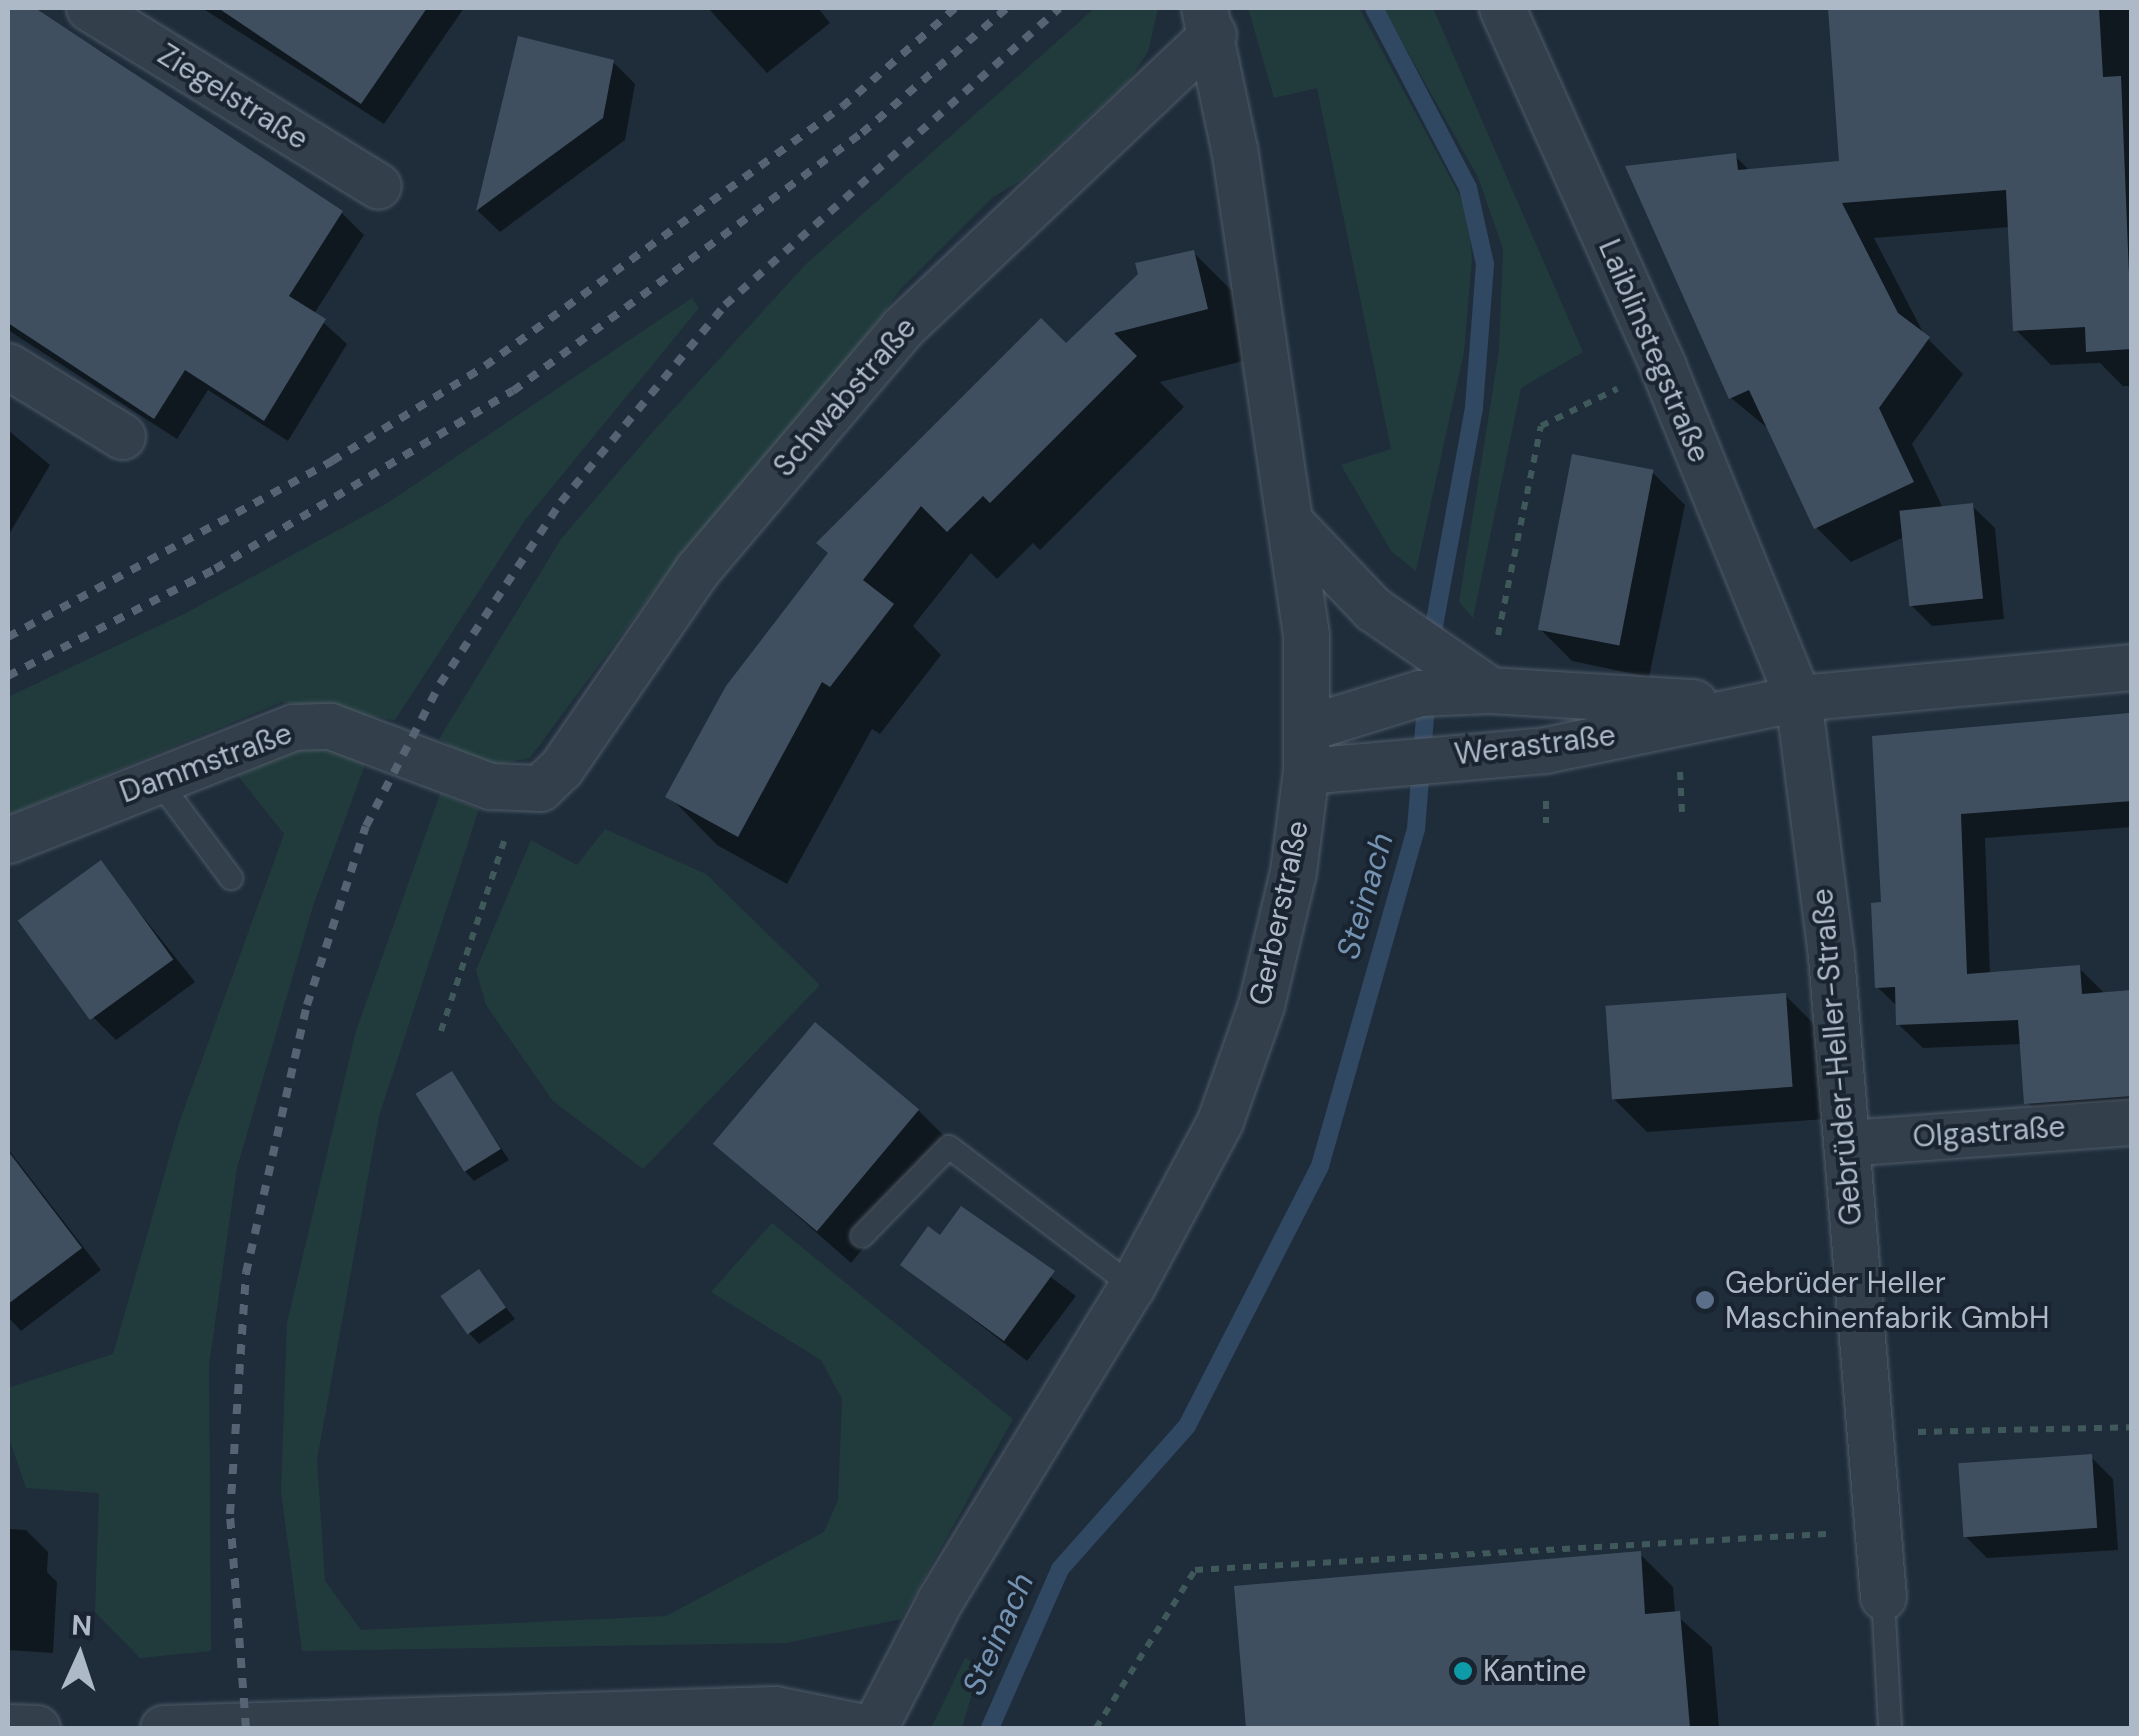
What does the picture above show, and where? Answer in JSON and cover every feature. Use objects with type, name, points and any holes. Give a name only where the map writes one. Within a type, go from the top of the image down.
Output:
[{"type":"street","name":"Ziegelstraße","points":[[89,8],[378,186]]},
{"type":"street","name":"Laiblinstegstraße","points":[[1502,8],[1662,367],[1779,701]]},
{"type":"street","name":"Gerberstraße","points":[[871,1728],[940,1600],[1132,1286],[1220,1120],[1261,1005],[1293,872],[1307,749],[1306,635],[1208,21]]},
{"type":"street","name":"Schwabstraße","points":[[520,792],[540,788],[561,768],[697,570],[902,328],[1208,21]]},
{"type":"street","points":[[8,366],[122,436]]},
{"type":"street","name":"Werastraße","points":[[1291,523],[1373,609],[1490,690]]},
{"type":"street","name":"Werastraße","points":[[1307,749],[1377,702],[1490,690],[1592,701],[1779,701],[2132,668]]},
{"type":"street","name":"Werastraße","points":[[1307,749],[1373,761],[1488,755],[1677,726],[1779,701]]},
{"type":"street","name":"Gebrüder-Heller-Straße","points":[[1779,701],[1846,1143],[1883,1597]]},
{"type":"street","name":"Dammstraße","points":[[8,840],[293,727],[330,726],[520,792]]},
{"type":"street","name":"Olgastraße","points":[[1846,1143],[2132,1122]]},
{"type":"street","points":[[164,1728],[775,1709],[871,1728]]},
{"type":"street","points":[[8,1727],[37,1728]]},
{"type":"lane","points":[[157,779],[230,878]]},
{"type":"lane","points":[[862,1236],[949,1147],[1132,1286]]},
{"type":"lane","points":[[1883,1597],[1890,1728]]},
{"type":"path","points":[[1500,622],[1541,426],[1662,367]]},
{"type":"path","points":[[441,1030],[520,792]]},
{"type":"path","points":[[1870,1433],[2132,1427]]},
{"type":"path","points":[[1096,1728],[1195,1570],[1878,1531]]},
{"type":"green space","points":[[1095,8],[1158,8],[1148,52],[1129,80],[1020,181],[993,197],[902,288],[812,408],[671,568],[530,758],[487,767],[439,739],[561,539],[650,435],[805,265]]},
{"type":"green space","points":[[1248,8],[1359,8],[1467,209],[1472,258],[1464,352],[1416,571],[1391,551],[1341,465],[1391,449],[1317,88],[1274,98]]},
{"type":"green space","points":[[1383,8],[1433,8],[1583,352],[1521,388],[1473,618],[1459,602],[1499,351],[1503,249],[1478,177]]},
{"type":"green space","points":[[692,298],[699,308],[525,520],[395,720],[282,702],[8,815],[8,697],[186,613],[386,504]]},
{"type":"green space","points":[[315,743],[366,762],[313,906],[237,1168],[209,1365],[211,1651],[140,1658],[95,1612],[99,1493],[26,1488],[8,1435],[8,1388],[113,1354],[179,1123],[284,834],[235,772]]},
{"type":"green space","points":[[440,794],[479,809],[379,1116],[317,1460],[325,1581],[361,1630],[666,1616],[824,1532],[838,1500],[842,1399],[821,1360],[711,1292],[772,1223],[1013,1419],[901,1619],[786,1643],[302,1651],[281,1491],[287,1323],[356,1031]]},
{"type":"green space","points":[[605,829],[706,874],[820,985],[643,1169],[553,1101],[486,1005],[476,970],[531,840],[577,865]]},
{"type":"green space","points":[[965,1658],[980,1666],[962,1728],[931,1728]]},
{"type":"building","points":[[8,8],[35,8],[343,211],[289,296],[326,319],[264,421],[185,370],[154,419],[8,323]]},
{"type":"building","points":[[218,8],[427,8],[361,104]]},
{"type":"building","points":[[1828,8],[2099,8],[2103,77],[2121,76],[2132,349],[2086,352],[2085,327],[2013,331],[2006,190],[1842,203],[1898,313],[1930,337],[1879,408],[1914,482],[1814,529],[1749,390],[1729,399],[1625,166],[1736,153],[1738,170],[1839,161]]},
{"type":"building","points":[[518,36],[614,60],[603,118],[476,211]]},
{"type":"building","points":[[1194,250],[1208,309],[1114,333],[1137,356],[990,503],[983,496],[947,532],[921,506],[863,580],[894,604],[830,687],[822,682],[738,837],[665,797],[726,686],[828,553],[816,543],[1041,318],[1066,343],[1138,274],[1135,263]]},
{"type":"building","points":[[1572,454],[1653,470],[1619,646],[1538,630]]},
{"type":"building","points":[[1973,503],[1983,598],[1909,606],[1899,511]]},
{"type":"building","points":[[2129,713],[2132,801],[1961,814],[1967,974],[2080,965],[2082,994],[2132,990],[2132,1096],[2024,1104],[2018,1020],[1896,1025],[1895,987],[1875,988],[1871,903],[1881,902],[1872,736]]},
{"type":"building","points":[[101,860],[173,960],[90,1020],[18,921]]},
{"type":"building","points":[[1786,993],[1793,1087],[1612,1099],[1605,1006]]},
{"type":"building","points":[[815,1022],[919,1109],[817,1231],[713,1144]]},
{"type":"building","points":[[452,1071],[501,1149],[464,1172],[416,1094]]},
{"type":"building","points":[[8,1151],[82,1248],[8,1304]]},
{"type":"building","points":[[961,1206],[1055,1271],[1004,1341],[900,1265],[928,1226],[940,1235]]},
{"type":"building","points":[[479,1269],[506,1308],[467,1334],[440,1296]]},
{"type":"building","points":[[2092,1454],[2097,1528],[1963,1537],[1958,1463]]},
{"type":"building","name":"Kantine","points":[[1641,1551],[1645,1614],[1680,1611],[1690,1728],[1246,1728],[1234,1586]]},
{"type":"waterway","name":"Steinach","points":[[1374,8],[1468,188],[1485,264],[1474,408],[1430,647]]},
{"type":"waterway","name":"Steinach","points":[[990,1728],[1060,1569],[1187,1426],[1320,1166],[1416,829],[1427,693]]},
{"type":"railway","points":[[8,637],[332,461],[485,366],[842,107],[955,8]]},
{"type":"railway","points":[[8,676],[215,569],[513,391],[862,133],[1007,8]]},
{"type":"railway","points":[[246,1728],[230,1514],[246,1273],[307,1005],[366,826],[440,684],[561,502],[725,305],[1059,8]]},
{"type":"place","name":"Gebrüder Heller Maschinenfabrik GmbH","points":[[1705,1300]]},
{"type":"place","name":"Kantine","points":[[1463,1671]]}]
